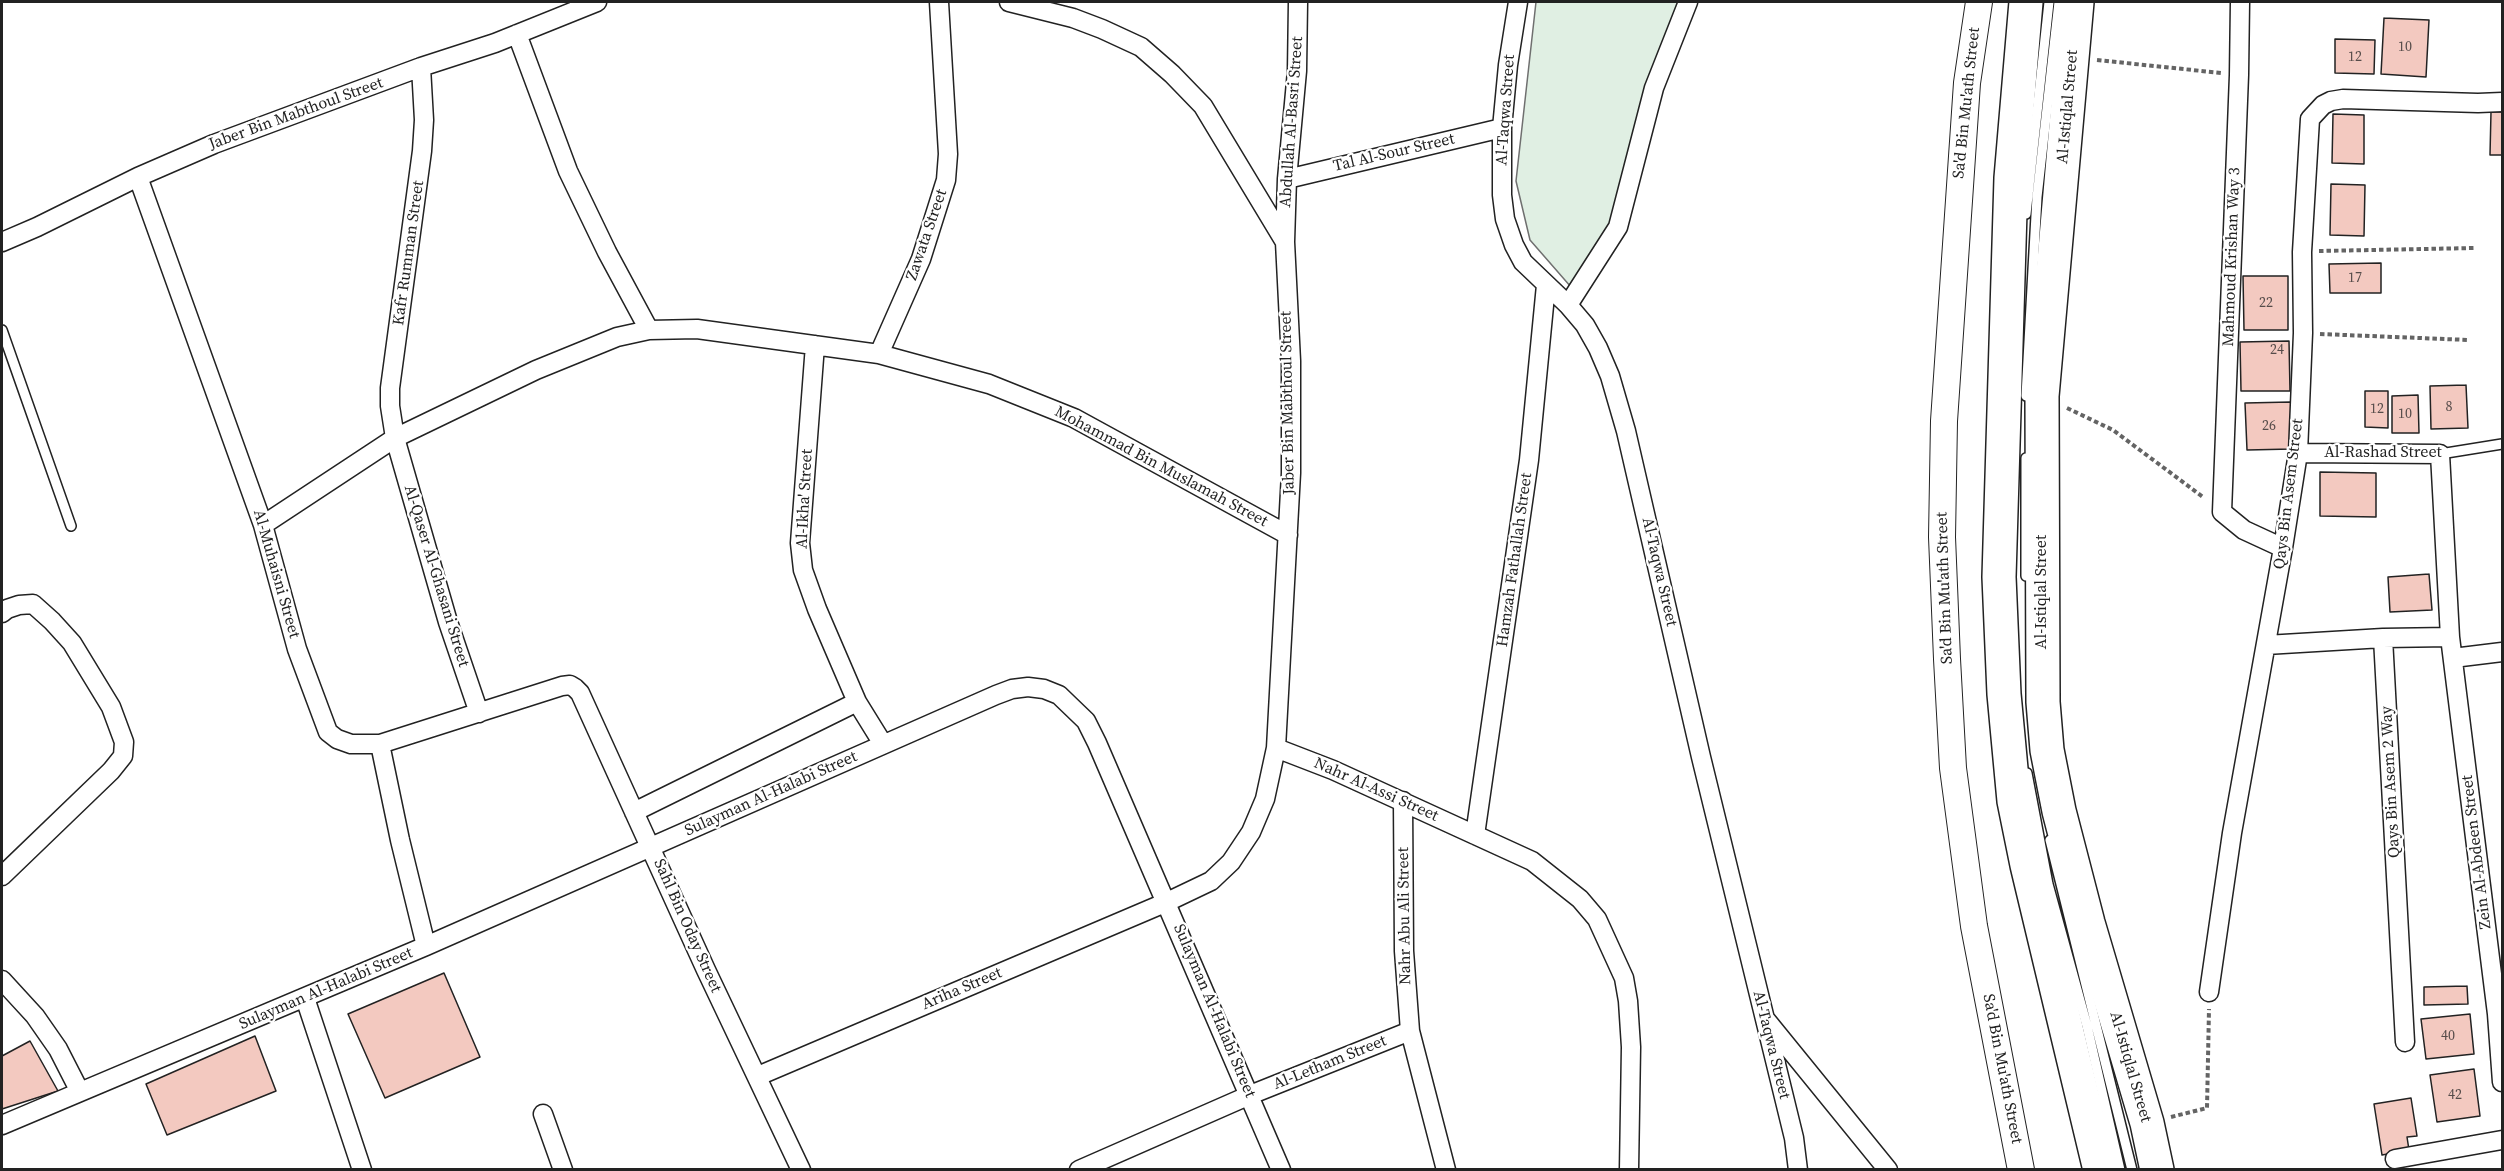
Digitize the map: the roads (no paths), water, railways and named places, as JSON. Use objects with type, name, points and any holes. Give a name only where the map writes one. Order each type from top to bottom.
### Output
[{"type":"highway","points":[[2026,2],[2010,202],[2000,577],[2004,694],[2014,801],[2027,866],[2100,1170]]},
{"type":"highway","name":"Al-Istiqlal Street","points":[[2077,2],[2028,400],[2047,750],[2059,811],[2088,923],[2146,1123],[2157,1170]]},
{"type":"street","name":"Jaber Bin Mabthoul Street","points":[[2,242],[138,177],[214,144],[517,34],[594,2]]},
{"type":"street","name":"Zawata Street","points":[[879,354],[921,259],[946,180],[948,154],[939,2]]},
{"type":"street","name":"Jaber Bin Mabthoul Street","points":[[1009,2],[1073,18],[1141,47],[1172,74],[1203,106],[1285,242],[1291,414],[1288,535],[1276,748],[1265,799],[1251,832],[1231,862],[1211,881],[1167,902]]},
{"type":"street","name":"Abdullah Al-Basri Street","points":[[1285,242],[1287,179],[1297,71],[1298,2]]},
{"type":"street","name":"Al-Taqwa Street","points":[[1518,2],[1508,65],[1502,128],[1502,195],[1505,219],[1523,262],[1568,305],[1585,325],[1598,348],[1626,431],[1763,1016],[1794,1138],[1798,1170]]},
{"type":"street","points":[[1568,305],[1618,227],[1654,88],[1688,2]]},
{"type":"street","name":"Sa'd Bin Mu'ath Street","points":[[1979,2],[1967,83],[1944,421],[1942,537],[1953,768],[1974,926],[2021,1170]]},
{"type":"street","name":"Mahmoud Krishan Way 3","points":[[2240,2],[2222,512],[2244,530],[2283,548]]},
{"type":"street","points":[[517,34],[568,171],[607,252],[649,330]]},
{"type":"street","name":"Kafr Rumman Street","points":[[395,438],[390,388],[421,170],[424,120],[421,67]]},
{"type":"street","name":"Qays Bin Asem Street","points":[[2209,992],[2232,833],[2298,453],[2303,333],[2302,252],[2310,119],[2331,100],[2502,102]]},
{"type":"street","name":"Tal Al-Sour Street","points":[[1287,179],[1502,128]]},
{"type":"street","name":"Al-Muhaisni Street","points":[[138,177],[263,525],[297,649],[328,732],[337,739],[351,744],[380,744],[570,685]]},
{"type":"street","name":"Hamzah Fathallah Street","points":[[1475,835],[1529,460],[1546,285]]},
{"type":"street","name":"Mohammad Bin Muslamah Street","points":[[263,525],[395,438],[536,370],[616,337],[649,330],[697,329],[879,354],[989,384],[1074,418],[1288,535]]},
{"type":"street","name":"Al-Ikha' Street","points":[[815,345],[800,543],[803,570],[817,609],[857,702],[883,744]]},
{"type":"street","name":"Al-Qaser Al-Ghasani Street","points":[[395,438],[448,622],[479,713]]},
{"type":"street","name":"Al-Rashad Street","points":[[2298,453],[2440,454]]},
{"type":"street","name":"Zein Al-Abdeen Street","points":[[2440,454],[2453,658],[2500,1014],[2502,1082]]},
{"type":"street","points":[[2,613],[19,605],[33,604],[52,621],[72,643],[106,698],[124,742],[123,756],[111,771],[2,876]]},
{"type":"street","points":[[2266,645],[2383,638],[2451,637]]},
{"type":"street","name":"Qays Bin Asem 2 Way","points":[[2383,638],[2405,1042]]},
{"type":"street","points":[[2453,658],[2502,652]]},
{"type":"street","name":"Sahl Bin Oday Street","points":[[570,685],[580,693],[706,970],[801,1170]]},
{"type":"street","name":"Sulayman Al-Halabi Street","points":[[2,1125],[426,946],[883,744],[1012,689],[1028,687],[1044,689],[1059,695],[1086,721],[1097,742],[1281,1170]]},
{"type":"street","points":[[634,812],[857,702]]},
{"type":"street","points":[[380,744],[400,840],[426,946]]},
{"type":"street","name":"Nahr Al-Assi Street","points":[[1276,748],[1333,770],[1532,861],[1580,898],[1598,919],[1616,956],[1624,978],[1628,1001],[1631,1047],[1629,1170]]},
{"type":"street","name":"Nahr Abu Ali Street","points":[[1403,801],[1404,951],[1410,1030],[1446,1170]]},
{"type":"street","name":"Ariha Street","points":[[758,1076],[1167,902]]},
{"type":"street","points":[[2,980],[35,1016],[58,1048],[80,1092]]},
{"type":"street","points":[[305,998],[358,1168]]},
{"type":"street","points":[[1763,1016],[1888,1170]]},
{"type":"street","name":"Al-Letham Street","points":[[1079,1170],[1250,1095],[1410,1030]]},
{"type":"street","points":[[543,1114],[564,1170]]},
{"type":"street","points":[[2395,1159],[2502,1140]]},
{"type":"lane","points":[[2025,219],[2049,2]]},
{"type":"lane","points":[[2028,400],[2037,197],[2059,2]]},
{"type":"lane","points":[[2023,254],[2028,400]]},
{"type":"lane","points":[[2,330],[71,526]]},
{"type":"lane","name":"Al-Rashad Street","points":[[2440,454],[2502,444]]},
{"type":"lane","points":[[2026,450],[2026,585]]},
{"type":"lane","points":[[2027,768],[2036,829],[2048,884],[2087,1026],[2120,1170]]},
{"type":"lane","points":[[2040,788],[2059,880],[2132,1170]]}]
